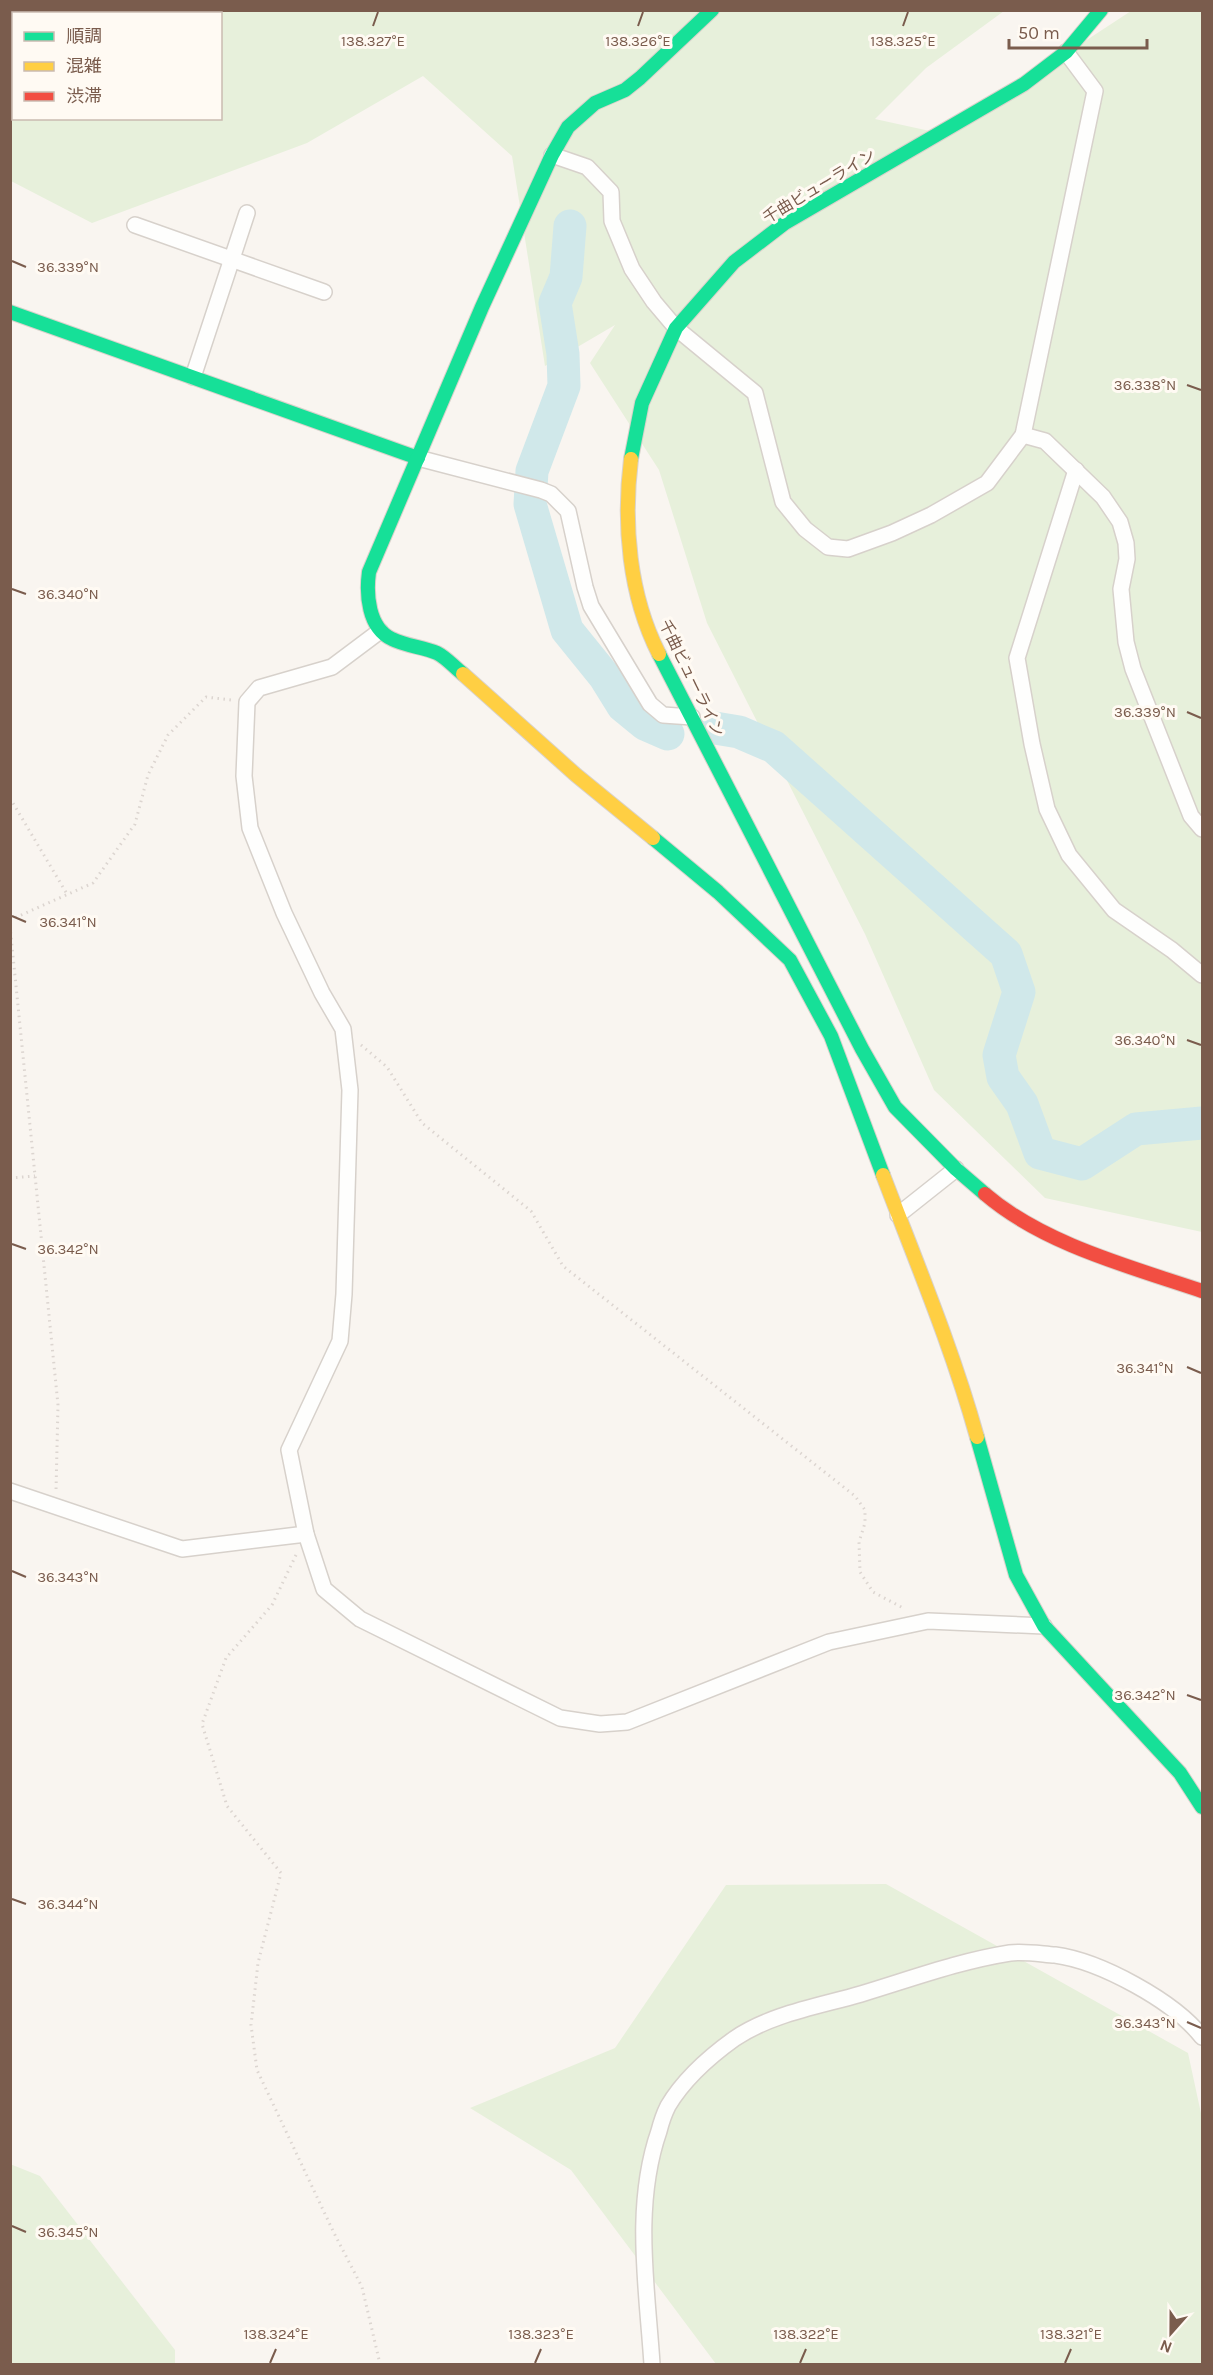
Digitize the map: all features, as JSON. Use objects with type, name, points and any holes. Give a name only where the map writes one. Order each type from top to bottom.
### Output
[{"type":"street","points":[[712,10],[640,78],[625,90],[595,103],[568,127],[552,155],[482,307],[369,572],[367,589],[369,605],[380,631],[391,639],[439,654],[493,699],[576,775],[718,892],[790,960],[831,1036],[941,1323],[961,1379],[1016,1575],[1044,1626],[1180,1773],[1203,1807]]},
{"type":"street","name":"千曲ビューライン","points":[[1101,10],[1066,52],[1024,84],[784,223],[734,262],[676,328],[642,403],[631,460],[626,522],[638,597],[653,642],[862,1049],[895,1107],[956,1169],[999,1206],[1049,1234],[1094,1255],[1203,1291]]},
{"type":"street","points":[[552,155],[587,167],[611,192],[612,221],[632,269],[654,302],[676,328],[755,393],[783,502],[805,529],[828,547],[848,549],[892,533],[931,515],[987,483],[1023,435],[1095,91],[1066,52]]},
{"type":"street","points":[[193,377],[247,213]]},
{"type":"street","points":[[135,225],[324,292]]},
{"type":"street","points":[[10,312],[418,458],[515,482],[551,494],[568,511],[591,606],[650,704],[663,715],[692,717]]},
{"type":"street","points":[[1023,435],[1045,441],[1103,497],[1120,522],[1126,543],[1121,589],[1130,660],[1191,816],[1203,829]]},
{"type":"street","points":[[1076,470],[1017,658],[1032,744],[1047,809],[1069,855],[1114,910],[1172,950],[1203,975]]},
{"type":"street","points":[[380,631],[332,667],[259,688],[247,702],[244,776],[250,828],[285,913],[322,993],[342,1029],[350,1090],[344,1294],[340,1341],[289,1450],[306,1534],[324,1589],[360,1619],[560,1718],[600,1724],[627,1722],[829,1642],[928,1621],[1044,1626]]},
{"type":"street","points":[[898,1215],[956,1169]]},
{"type":"street","points":[[10,1491],[182,1549],[306,1534]]},
{"type":"street","points":[[652,2364],[643,2236],[645,2188],[651,2154],[667,2108],[686,2080],[735,2038],[766,2022],[967,1961],[1013,1953],[1054,1955],[1080,1960],[1136,1986],[1176,2012],[1194,2026],[1203,2037]]},
{"type":"path","points":[[10,920],[93,883],[135,824],[148,775],[168,735],[206,697],[247,702]]},
{"type":"path","points":[[10,798],[67,894]]},
{"type":"path","points":[[10,926],[58,1405],[56,1508]]},
{"type":"path","points":[[342,1029],[387,1067],[422,1123],[531,1211],[563,1266],[855,1496],[865,1510],[866,1522],[860,1542],[860,1572],[873,1592],[928,1621]]},
{"type":"path","points":[[10,1178],[35,1176]]},
{"type":"path","points":[[306,1534],[272,1605],[226,1658],[202,1724],[227,1806],[281,1873],[258,1963],[251,2025],[257,2070],[362,2287],[380,2364]]},
{"type":"green space","points":[[10,11],[1004,11],[926,68],[875,119],[939,133],[978,111],[1131,11],[1202,11],[1202,1232],[1045,1198],[934,1090],[865,934],[707,623],[659,470],[590,363],[615,325],[545,366],[512,156],[423,76],[307,143],[92,223],[11,181]]},
{"type":"green space","points":[[886,1884],[1188,2053],[1202,2118],[1202,2364],[716,2364],[571,2170],[470,2108],[615,2048],[726,1885]]},
{"type":"green space","points":[[10,2164],[40,2176],[175,2350],[175,2364],[11,2364]]},
{"type":"waterway","points":[[570,226],[566,277],[555,303],[563,354],[564,386],[532,471],[530,504],[567,630],[605,677],[623,706],[645,724],[668,734]]},
{"type":"waterway","points":[[715,728],[739,732],[774,747],[1006,954],[1019,992],[999,1055],[1003,1077],[1022,1104],[1040,1153],[1082,1164],[1136,1129],[1202,1123]]},
{"type":"traffic: fast","points":[[463,674],[437,653],[397,641],[384,634],[373,619],[370,610],[369,572],[482,307],[552,155],[568,127],[595,103],[625,90],[640,78],[712,10]]},
{"type":"traffic: fast","points":[[631,459],[642,403],[676,328],[734,262],[785,223],[1024,84],[1066,52],[1101,10]]},
{"type":"traffic: fast","points":[[10,312],[418,458]]},
{"type":"traffic: fast","points":[[659,654],[862,1049],[895,1107],[956,1169],[985,1194]]},
{"type":"traffic: fast","points":[[653,838],[718,892],[790,960],[831,1036],[883,1175]]},
{"type":"traffic: fast","points":[[977,1437],[1016,1575],[1044,1626],[1180,1773],[1202,1807]]},
{"type":"traffic: slow","points":[[631,459],[628,509],[631,559],[641,608],[659,654]]},
{"type":"traffic: slow","points":[[463,674],[576,775],[653,838]]},
{"type":"traffic: slow","points":[[883,1175],[945,1337],[977,1437]]},
{"type":"traffic: jam","points":[[985,1194],[1008,1212],[1060,1240],[1117,1263],[1202,1291]]}]
